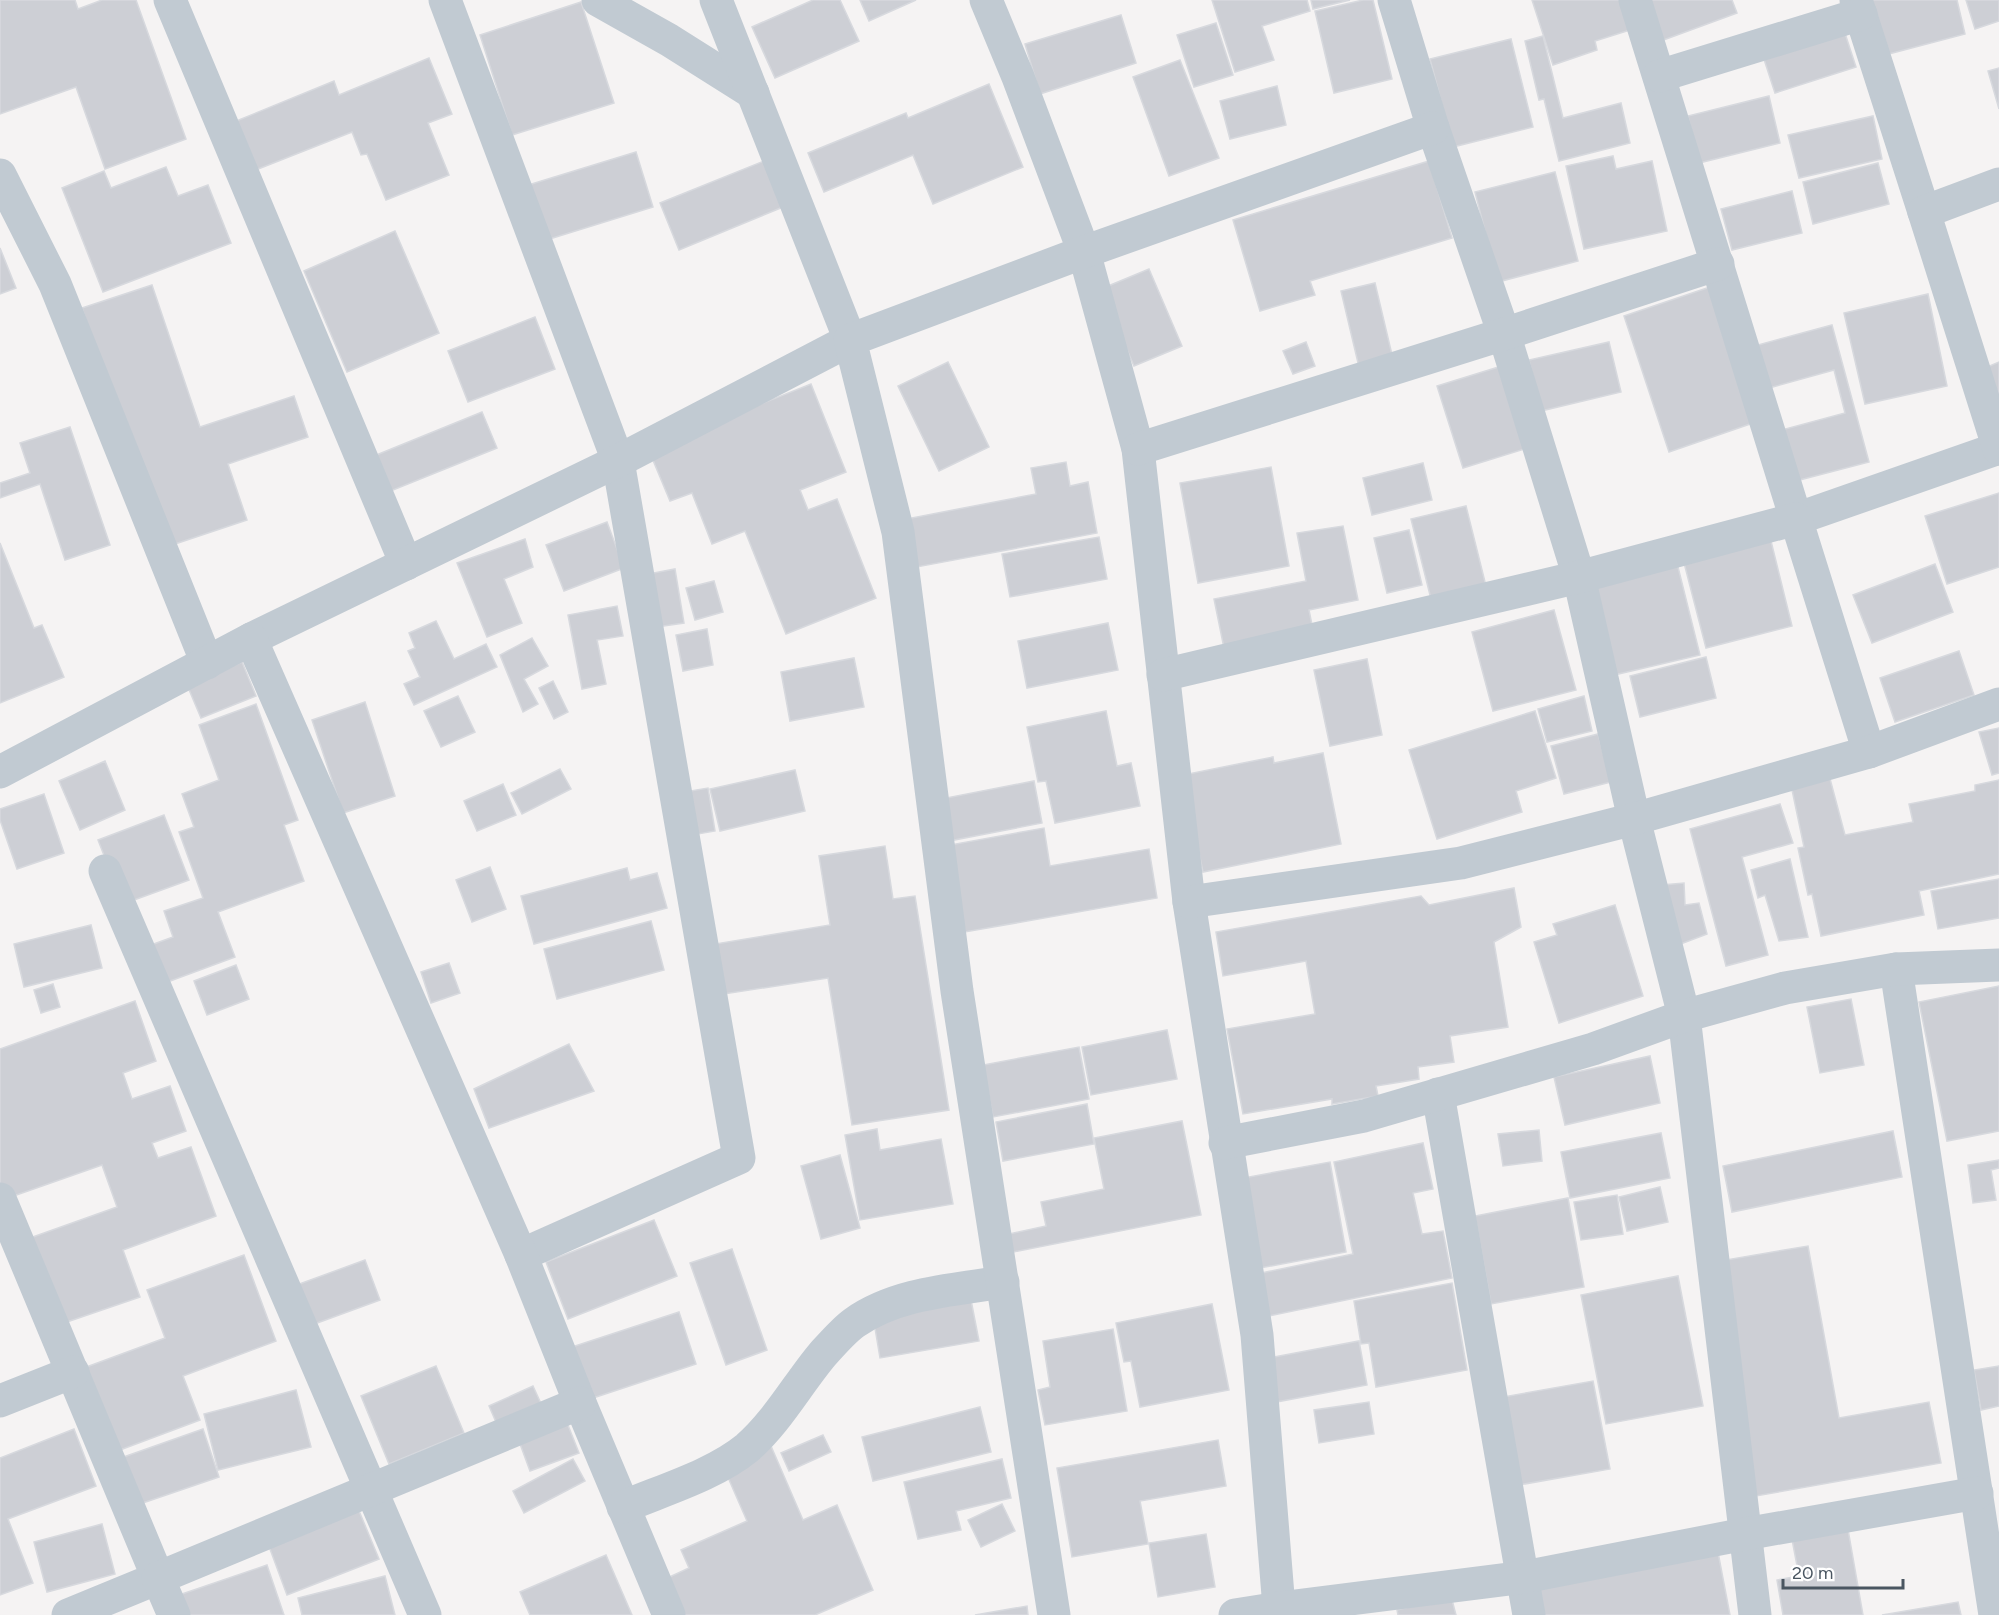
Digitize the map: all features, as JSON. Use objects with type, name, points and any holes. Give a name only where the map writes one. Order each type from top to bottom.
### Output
[{"type":"street","points":[[170,0],[406,564]]},
{"type":"street","points":[[445,0],[618,461],[739,1158],[521,1255]]},
{"type":"street","points":[[598,0],[753,93]]},
{"type":"street","points":[[716,0],[850,340],[898,531],[957,991],[1054,1615]]},
{"type":"street","points":[[986,0],[1018,77],[1084,252],[1138,449],[1189,902],[1225,1143],[1257,1335],[1278,1611]]},
{"type":"street","points":[[1394,0],[1433,128],[1504,334],[1579,577],[1634,819],[1684,1016],[1755,1615]]},
{"type":"street","points":[[1635,0],[1869,752]]},
{"type":"street","points":[[1163,675],[1579,577],[1796,519],[1999,448],[1859,7],[1659,76]]},
{"type":"street","points":[[0,772],[251,639],[618,461],[850,340],[1084,252],[1433,128]]},
{"type":"street","points":[[0,175],[55,284],[207,663]]},
{"type":"street","points":[[1924,212],[1999,184]]},
{"type":"street","points":[[1138,449],[1718,264]]},
{"type":"street","points":[[251,639],[521,1255],[669,1615]]},
{"type":"street","points":[[1189,902],[1461,863],[1634,819],[1869,752],[1999,705]]},
{"type":"street","points":[[105,871],[426,1615]]},
{"type":"street","points":[[1225,1143],[1364,1116],[1593,1048],[1684,1016],[1785,988],[1896,969],[1999,966]]},
{"type":"street","points":[[1896,969],[1995,1615]]},
{"type":"street","points":[[1438,1094],[1529,1615]]},
{"type":"street","points":[[0,1199],[174,1615]]},
{"type":"street","points":[[623,1507],[723,1464],[747,1448],[769,1425],[822,1354],[853,1323],[888,1305],[908,1299],[1003,1282]]},
{"type":"street","points":[[0,1401],[73,1372]]},
{"type":"street","points":[[68,1615],[580,1402]]},
{"type":"street","points":[[1235,1615],[1524,1577],[1745,1534],[1977,1493]]},
{"type":"building","points":[[0,0],[75,0],[78,9],[102,0],[136,0],[186,139],[105,169],[76,87],[0,114]]},
{"type":"building","points":[[813,0],[840,0],[859,41],[775,78],[752,27]]},
{"type":"building","points":[[860,0],[916,0],[869,21]]},
{"type":"building","points":[[1212,0],[1307,0],[1310,11],[1262,26],[1274,60],[1235,72]]},
{"type":"building","points":[[1311,0],[1350,0],[1313,9]]},
{"type":"building","points":[[1363,0],[1373,0],[1392,79],[1334,93],[1315,11]]},
{"type":"building","points":[[1532,0],[1620,0],[1630,30],[1595,41],[1597,50],[1553,65]]},
{"type":"building","points":[[1642,0],[1732,0],[1737,13],[1658,42]]},
{"type":"building","points":[[1866,0],[1957,0],[1965,34],[1881,56]]},
{"type":"building","points":[[1966,0],[1999,0],[1999,21],[1975,29]]},
{"type":"building","points":[[581,2],[614,103],[512,135],[480,35]]},
{"type":"building","points":[[1121,15],[1136,63],[1040,94],[1025,44]]},
{"type":"building","points":[[1841,21],[1856,67],[1775,93],[1760,47]]},
{"type":"building","points":[[1216,23],[1233,75],[1194,87],[1177,35]]},
{"type":"building","points":[[1543,36],[1563,118],[1621,103],[1630,143],[1559,161],[1544,99],[1539,100],[1525,41]]},
{"type":"building","points":[[1511,39],[1533,127],[1453,147],[1430,59]]},
{"type":"building","points":[[429,58],[452,114],[428,123],[449,175],[386,200],[367,154],[361,155],[352,132],[248,173],[229,124],[334,81],[339,95]]},
{"type":"building","points":[[1180,60],[1219,158],[1169,176],[1133,77]]},
{"type":"building","points":[[1999,68],[1999,109],[1988,71]]},
{"type":"building","points":[[989,84],[1023,167],[933,204],[913,155],[824,192],[808,153],[906,113],[908,118]]},
{"type":"building","points":[[1277,86],[1286,125],[1230,139],[1220,101]]},
{"type":"building","points":[[1769,96],[1780,143],[1699,163],[1688,116]]},
{"type":"building","points":[[1873,116],[1882,159],[1799,178],[1788,135]]},
{"type":"building","points":[[636,152],[653,207],[543,241],[525,186]]},
{"type":"building","points":[[1613,156],[1616,169],[1652,161],[1667,231],[1584,249],[1566,166]]},
{"type":"building","points":[[764,161],[783,207],[679,250],[660,203]]},
{"type":"building","points":[[1429,161],[1452,238],[1310,281],[1315,295],[1260,311],[1233,220]]},
{"type":"building","points":[[1878,163],[1889,204],[1813,224],[1803,182]]},
{"type":"building","points":[[166,167],[178,196],[208,185],[231,243],[103,292],[62,188],[104,171],[111,188]]},
{"type":"building","points":[[1555,172],[1578,261],[1498,282],[1475,192]]},
{"type":"building","points":[[1792,191],[1802,233],[1732,250],[1721,209]]},
{"type":"building","points":[[395,231],[439,333],[347,372],[304,271]]},
{"type":"building","points":[[0,248],[16,288],[0,294]]},
{"type":"building","points":[[1149,269],[1182,346],[1134,366],[1101,289]]},
{"type":"building","points":[[1375,283],[1393,359],[1359,367],[1341,291]]},
{"type":"building","points":[[152,285],[200,427],[294,396],[308,437],[228,464],[247,520],[163,548],[82,308]]},
{"type":"building","points":[[1710,287],[1756,422],[1669,452],[1624,316]]},
{"type":"building","points":[[1928,294],[1947,386],[1865,404],[1844,313]]},
{"type":"building","points":[[535,317],[555,369],[468,402],[448,351]]},
{"type":"building","points":[[1832,325],[1869,462],[1788,483],[1774,432],[1845,413],[1834,370],[1769,388],[1758,345]]},
{"type":"building","points":[[1306,342],[1315,366],[1293,374],[1283,351]]},
{"type":"building","points":[[1609,342],[1621,392],[1541,411],[1529,360]]},
{"type":"building","points":[[948,362],[989,447],[939,471],[898,386]]},
{"type":"building","points":[[1999,362],[1999,403],[1985,368]]},
{"type":"building","points":[[1505,365],[1531,447],[1463,468],[1437,386]]},
{"type":"building","points":[[811,384],[846,472],[800,490],[808,510],[837,499],[876,598],[786,634],[745,531],[712,544],[692,493],[670,501],[650,453],[708,425]]},
{"type":"building","points":[[482,412],[497,448],[388,492],[374,456]]},
{"type":"building","points":[[70,427],[110,545],[65,560],[40,484],[0,498],[0,483],[30,473],[20,443]]},
{"type":"building","points":[[1066,462],[1070,486],[1088,482],[1097,533],[906,569],[896,521],[1036,494],[1031,468]]},
{"type":"building","points":[[1423,463],[1432,500],[1372,515],[1363,478]]},
{"type":"building","points":[[1271,467],[1289,566],[1198,583],[1180,483]]},
{"type":"building","points":[[1999,493],[1999,567],[1947,584],[1925,516]]},
{"type":"building","points":[[1466,506],[1486,586],[1431,599],[1411,519]]},
{"type":"building","points":[[607,522],[624,568],[564,591],[546,545]]},
{"type":"building","points":[[1343,526],[1358,600],[1309,610],[1313,630],[1224,648],[1214,599],[1306,581],[1297,533]]},
{"type":"building","points":[[1409,530],[1422,585],[1387,593],[1374,538]]},
{"type":"building","points":[[1769,533],[1792,626],[1706,648],[1682,555]]},
{"type":"building","points":[[1099,537],[1107,579],[1010,597],[1002,554]]},
{"type":"building","points":[[525,539],[533,567],[504,579],[522,623],[487,637],[457,563]]},
{"type":"building","points":[[0,543],[34,628],[42,625],[64,677],[0,703]]},
{"type":"building","points":[[1676,559],[1700,655],[1614,675],[1591,581]]},
{"type":"building","points":[[1935,564],[1953,612],[1872,643],[1853,595]]},
{"type":"building","points":[[675,569],[684,623],[657,627],[648,574]]},
{"type":"building","points":[[714,581],[723,612],[695,620],[686,588]]},
{"type":"building","points":[[617,606],[623,636],[597,640],[606,684],[582,689],[568,615]]},
{"type":"building","points":[[1554,610],[1576,690],[1493,711],[1472,632]]},
{"type":"building","points":[[436,621],[454,659],[486,644],[497,667],[414,705],[404,684],[420,677],[408,651],[415,648],[409,633]]},
{"type":"building","points":[[1108,623],[1118,670],[1027,688],[1018,641]]},
{"type":"building","points":[[707,629],[713,665],[683,671],[676,635]]},
{"type":"building","points":[[532,638],[548,666],[524,679],[538,704],[523,712],[500,655]]},
{"type":"building","points":[[1959,651],[1974,695],[1895,722],[1880,678]]},
{"type":"building","points":[[1706,657],[1716,698],[1640,717],[1630,676]]},
{"type":"building","points":[[854,658],[864,707],[790,721],[781,672]]},
{"type":"building","points":[[1367,659],[1382,735],[1330,746],[1314,670]]},
{"type":"building","points":[[242,662],[256,696],[201,718],[187,685]]},
{"type":"building","points":[[553,681],[568,712],[554,719],[539,688]]},
{"type":"building","points":[[458,696],[475,732],[441,747],[424,711]]},
{"type":"building","points":[[1584,696],[1592,731],[1547,742],[1538,709]]},
{"type":"building","points":[[365,702],[395,796],[343,813],[312,720]]},
{"type":"building","points":[[256,704],[298,820],[284,825],[304,881],[218,912],[235,957],[154,987],[140,949],[173,937],[164,911],[203,898],[179,832],[194,827],[182,794],[219,780],[199,725]]},
{"type":"building","points":[[1106,711],[1117,766],[1131,763],[1140,806],[1055,823],[1046,781],[1038,782],[1027,727]]},
{"type":"building","points":[[1535,711],[1556,778],[1516,791],[1522,812],[1437,839],[1409,750]]},
{"type":"building","points":[[1999,728],[1999,773],[1992,775],[1979,732]]},
{"type":"building","points":[[1598,734],[1611,782],[1564,794],[1551,746]]},
{"type":"building","points":[[1323,753],[1341,844],[1203,872],[1183,775],[1273,757],[1274,763]]},
{"type":"building","points":[[105,761],[125,810],[80,830],[59,781]]},
{"type":"building","points":[[560,769],[571,789],[522,814],[511,793]]},
{"type":"building","points":[[795,770],[805,811],[720,831],[710,789]]},
{"type":"building","points":[[1829,775],[1845,835],[1913,822],[1909,804],[1975,791],[1975,785],[1999,780],[1999,874],[1919,891],[1924,915],[1821,936],[1812,894],[1808,895],[1798,848],[1804,847],[1791,785]]},
{"type":"building","points":[[1034,781],[1042,823],[949,841],[941,799]]},
{"type":"building","points":[[503,784],[516,815],[477,831],[464,801]]},
{"type":"building","points":[[708,788],[715,831],[698,834],[690,791]]},
{"type":"building","points":[[44,794],[64,853],[17,869],[0,820],[0,809]]},
{"type":"building","points":[[1780,804],[1793,843],[1742,857],[1768,955],[1726,966],[1690,829]]},
{"type":"building","points":[[164,815],[189,880],[123,904],[98,840]]},
{"type":"building","points":[[1044,828],[1050,866],[1149,849],[1157,898],[965,932],[950,845]]},
{"type":"building","points":[[885,846],[893,899],[915,896],[949,1110],[852,1125],[828,978],[724,994],[715,944],[830,925],[819,856]]},
{"type":"building","points":[[1790,859],[1808,937],[1779,941],[1765,895],[1758,898],[1751,870]]},
{"type":"building","points":[[490,867],[506,909],[472,922],[456,880]]},
{"type":"building","points":[[627,868],[630,880],[657,873],[667,908],[534,944],[521,896]]},
{"type":"building","points":[[1999,879],[1999,918],[1938,929],[1931,891]]},
{"type":"building","points":[[1684,883],[1685,905],[1699,903],[1707,934],[1678,945],[1662,885]]},
{"type":"building","points":[[1514,888],[1521,927],[1494,942],[1508,1027],[1450,1036],[1454,1062],[1418,1067],[1419,1079],[1376,1086],[1378,1096],[1332,1104],[1332,1099],[1243,1114],[1227,1029],[1315,1014],[1306,961],[1223,976],[1216,932],[1421,896],[1429,905]]},
{"type":"building","points":[[1615,905],[1643,996],[1559,1023],[1534,942],[1557,935],[1553,924]]},
{"type":"building","points":[[651,921],[664,970],[557,999],[544,949]]},
{"type":"building","points":[[91,925],[102,968],[24,987],[14,944]]},
{"type":"building","points":[[449,963],[460,993],[431,1003],[421,972]]},
{"type":"building","points":[[236,965],[249,999],[207,1015],[194,981]]},
{"type":"building","points":[[53,984],[60,1007],[41,1013],[34,990]]},
{"type":"building","points":[[1999,986],[1999,1131],[1947,1141],[1919,1002]]},
{"type":"building","points":[[1851,999],[1864,1065],[1820,1073],[1807,1007]]},
{"type":"building","points":[[135,1001],[156,1061],[123,1073],[132,1099],[170,1086],[186,1131],[152,1143],[158,1158],[191,1147],[216,1216],[123,1250],[140,1297],[61,1324],[30,1238],[117,1207],[102,1165],[5,1199],[0,1185],[0,1049]]},
{"type":"building","points":[[1167,1030],[1177,1079],[1091,1095],[1082,1047]]},
{"type":"building","points":[[569,1044],[594,1091],[489,1128],[474,1089]]},
{"type":"building","points":[[1079,1047],[1089,1099],[993,1117],[983,1065]]},
{"type":"building","points":[[1650,1056],[1660,1103],[1565,1125],[1554,1077]]},
{"type":"building","points":[[1087,1104],[1094,1144],[1003,1161],[996,1122]]},
{"type":"building","points":[[1182,1121],[1201,1215],[1013,1252],[1009,1234],[1046,1226],[1041,1202],[1104,1189],[1094,1138]]},
{"type":"building","points":[[877,1129],[880,1150],[941,1139],[953,1204],[860,1220],[845,1135]]},
{"type":"building","points":[[1539,1130],[1542,1161],[1503,1166],[1498,1134]]},
{"type":"building","points":[[1893,1131],[1902,1177],[1732,1212],[1723,1166]]},
{"type":"building","points":[[1661,1133],[1670,1178],[1570,1198],[1561,1152]]},
{"type":"building","points":[[1423,1143],[1433,1189],[1413,1193],[1422,1234],[1443,1231],[1452,1278],[1269,1316],[1261,1273],[1353,1254],[1334,1162]]},
{"type":"building","points":[[840,1155],[860,1228],[821,1239],[801,1166]]},
{"type":"building","points":[[1999,1160],[1999,1168],[1991,1170],[1996,1200],[1973,1203],[1968,1165]]},
{"type":"building","points":[[1330,1162],[1346,1252],[1255,1269],[1238,1179]]},
{"type":"building","points":[[1660,1187],[1668,1222],[1627,1231],[1619,1197]]},
{"type":"building","points":[[1617,1195],[1623,1234],[1581,1240],[1574,1202]]},
{"type":"building","points":[[1568,1198],[1584,1287],[1491,1304],[1475,1216]]},
{"type":"building","points":[[654,1220],[677,1276],[568,1319],[546,1262]]},
{"type":"building","points":[[1808,1246],[1839,1418],[1929,1402],[1941,1463],[1756,1496],[1714,1262]]},
{"type":"building","points":[[732,1249],[767,1350],[726,1365],[690,1263]]},
{"type":"building","points":[[244,1255],[276,1341],[183,1376],[200,1420],[112,1453],[81,1369],[165,1338],[147,1290]]},
{"type":"building","points":[[365,1260],[380,1300],[309,1326],[294,1286]]},
{"type":"building","points":[[1678,1276],[1703,1406],[1606,1424],[1581,1295]]},
{"type":"building","points":[[1452,1283],[1467,1370],[1376,1387],[1369,1343],[1361,1344],[1354,1301]]},
{"type":"building","points":[[971,1300],[979,1341],[880,1358],[873,1316]]},
{"type":"building","points":[[1212,1304],[1229,1390],[1140,1407],[1131,1361],[1124,1362],[1116,1323]]},
{"type":"building","points":[[679,1312],[696,1364],[587,1400],[569,1348]]},
{"type":"building","points":[[1113,1329],[1127,1411],[1045,1425],[1038,1390],[1050,1387],[1043,1341]]},
{"type":"building","points":[[1359,1341],[1367,1385],[1271,1403],[1263,1359]]},
{"type":"building","points":[[436,1366],[464,1433],[389,1464],[361,1396]]},
{"type":"building","points":[[1999,1366],[1999,1406],[1981,1410],[1974,1370]]},
{"type":"building","points":[[1593,1381],[1610,1469],[1519,1485],[1503,1397]]},
{"type":"building","points":[[533,1386],[544,1410],[499,1429],[489,1406]]},
{"type":"building","points":[[296,1390],[311,1447],[218,1470],[204,1414]]},
{"type":"building","points":[[1369,1402],[1374,1434],[1319,1443],[1314,1410]]},
{"type":"building","points":[[980,1407],[991,1452],[873,1481],[862,1437]]},
{"type":"building","points":[[564,1415],[579,1453],[530,1471],[516,1433]]},
{"type":"building","points":[[74,1429],[96,1486],[8,1519],[33,1583],[0,1595],[0,1458]]},
{"type":"building","points":[[203,1429],[219,1477],[131,1507],[115,1460]]},
{"type":"building","points":[[823,1435],[831,1452],[789,1471],[781,1453]]},
{"type":"building","points":[[1218,1440],[1226,1486],[1140,1501],[1148,1544],[1072,1557],[1057,1468]]},
{"type":"building","points":[[771,1446],[803,1520],[837,1505],[873,1590],[815,1615],[675,1615],[661,1581],[689,1568],[681,1550],[747,1521],[723,1466]]},
{"type":"building","points":[[573,1459],[585,1481],[524,1513],[513,1491]]},
{"type":"building","points":[[1002,1459],[1011,1498],[956,1511],[961,1530],[918,1539],[904,1482]]},
{"type":"building","points":[[1002,1504],[1015,1531],[981,1547],[968,1520]]},
{"type":"building","points":[[357,1506],[379,1559],[287,1595],[267,1541]]},
{"type":"building","points":[[1846,1518],[1863,1615],[1783,1615],[1777,1580],[1799,1576],[1790,1529]]},
{"type":"building","points":[[102,1524],[115,1574],[47,1592],[34,1542]]},
{"type":"building","points":[[1206,1534],[1215,1587],[1158,1597],[1149,1543]]},
{"type":"building","points":[[1717,1547],[1730,1615],[1543,1615],[1536,1581]]},
{"type":"building","points":[[606,1555],[632,1615],[530,1615],[520,1592]]},
{"type":"building","points":[[267,1565],[284,1615],[186,1615],[179,1595]]},
{"type":"building","points":[[385,1576],[395,1615],[302,1615],[298,1598]]},
{"type":"building","points":[[1451,1596],[1456,1615],[1398,1615],[1397,1610]]},
{"type":"building","points":[[1958,1602],[1961,1615],[1882,1615]]},
{"type":"building","points":[[1027,1606],[1028,1615],[975,1615]]}]
